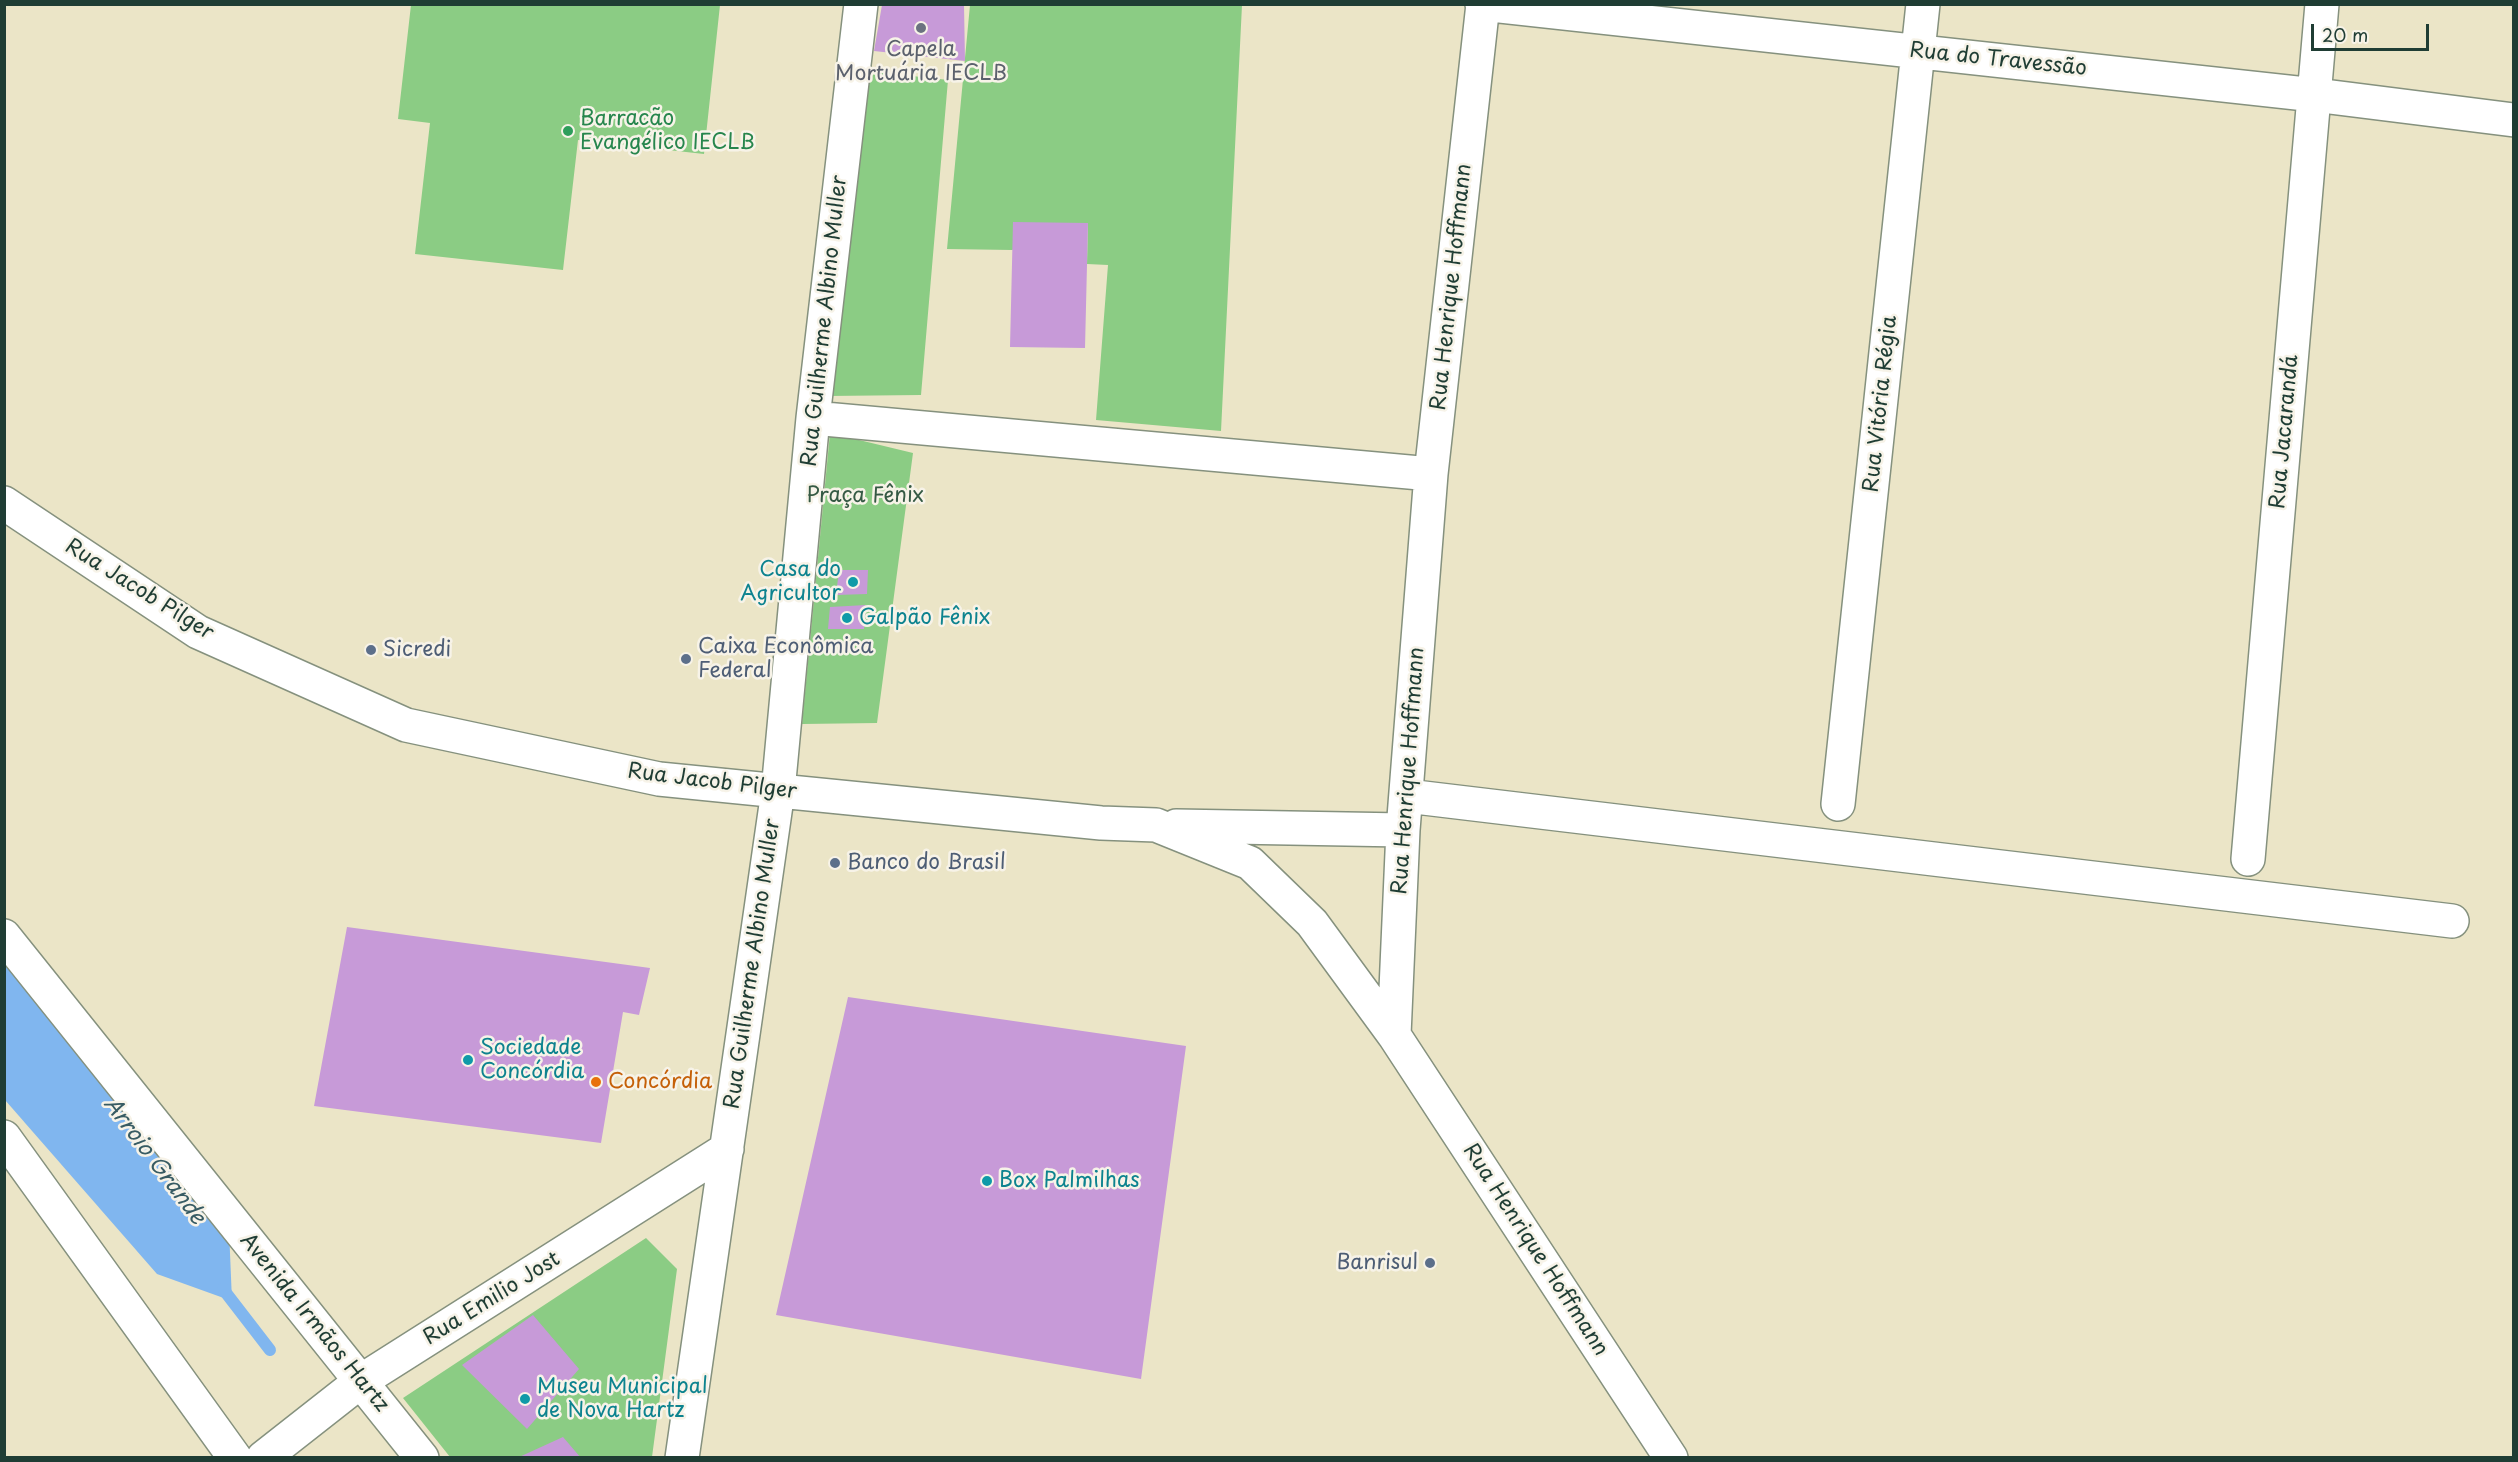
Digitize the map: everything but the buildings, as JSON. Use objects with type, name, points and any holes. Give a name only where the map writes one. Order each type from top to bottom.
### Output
[{"type":"street","name":"Rua Guilherme Albino Muller","points":[[682,1458],[778,791],[813,418],[861,4]]},
{"type":"street","name":"Rua Vitória Régia","points":[[1838,804],[1923,4]]},
{"type":"street","name":"Rua Jacarandá","points":[[2248,859],[2322,4]]},
{"type":"street","name":"Rua do Travessão","points":[[1483,5],[2315,95],[2514,120]]},
{"type":"street","name":"Rua Henrique Hoffmann","points":[[1483,5],[1431,474],[1403,830],[1394,1035],[1671,1458]]},
{"type":"street","points":[[813,418],[1431,474]]},
{"type":"street","name":"Rua Jacob Pilger","points":[[4,503],[198,632],[406,725],[659,779],[1101,823],[1156,825],[1250,863],[1312,923],[1394,1035]]},
{"type":"street","points":[[1407,796],[2452,921]]},
{"type":"street","points":[[1156,825],[1403,830]]},
{"type":"street","name":"Avenida Irmãos Hartz","points":[[4,936],[422,1458]]},
{"type":"street","points":[[4,1137],[235,1458]]},
{"type":"street","name":"Rua Emilio Jost","points":[[263,1458],[361,1381],[727,1149]]},
{"type":"green space","name":"Barracão Evangélico IECLB","points":[[411,5],[720,5],[704,154],[578,140],[563,270],[415,254],[430,123],[398,119]]},
{"type":"green space","points":[[970,5],[1242,5],[1221,431],[1096,420],[1108,265],[1087,264],[1088,223],[1012,250],[947,249]]},
{"type":"green space","points":[[868,71],[948,80],[921,395],[827,396]]},
{"type":"green space","name":"Praça Fênix","points":[[830,433],[913,453],[877,723],[802,724]]},
{"type":"green space","points":[[646,1238],[677,1269],[652,1457],[450,1457],[403,1398]]},
{"type":"water","points":[[4,951],[229,1229],[232,1301],[157,1274],[5,1100]]},
{"type":"waterway","name":"Arroio Grande","points":[[223,1289],[270,1350]]},
{"type":"place","name":"Capela Mortuária IECLB","points":[[921,28]]},
{"type":"place","name":"Barracão Evangélico IECLB","points":[[568,131]]},
{"type":"place","name":"Casa do Agricultor","points":[[853,582]]},
{"type":"place","name":"Galpão Fênix","points":[[847,618]]},
{"type":"place","name":"Sicredi","points":[[371,650]]},
{"type":"place","name":"Caixa Econômica Federal","points":[[686,659]]},
{"type":"place","name":"Banco do Brasil","points":[[835,863]]},
{"type":"place","name":"Sociedade Concórdia","points":[[468,1060]]},
{"type":"place","name":"Concórdia","points":[[596,1082]]},
{"type":"place","name":"Box Palmilhas","points":[[987,1181]]},
{"type":"place","name":"Banrisul","points":[[1430,1263]]},
{"type":"place","name":"Museu Municipal de Nova Hartz","points":[[525,1399]]}]
